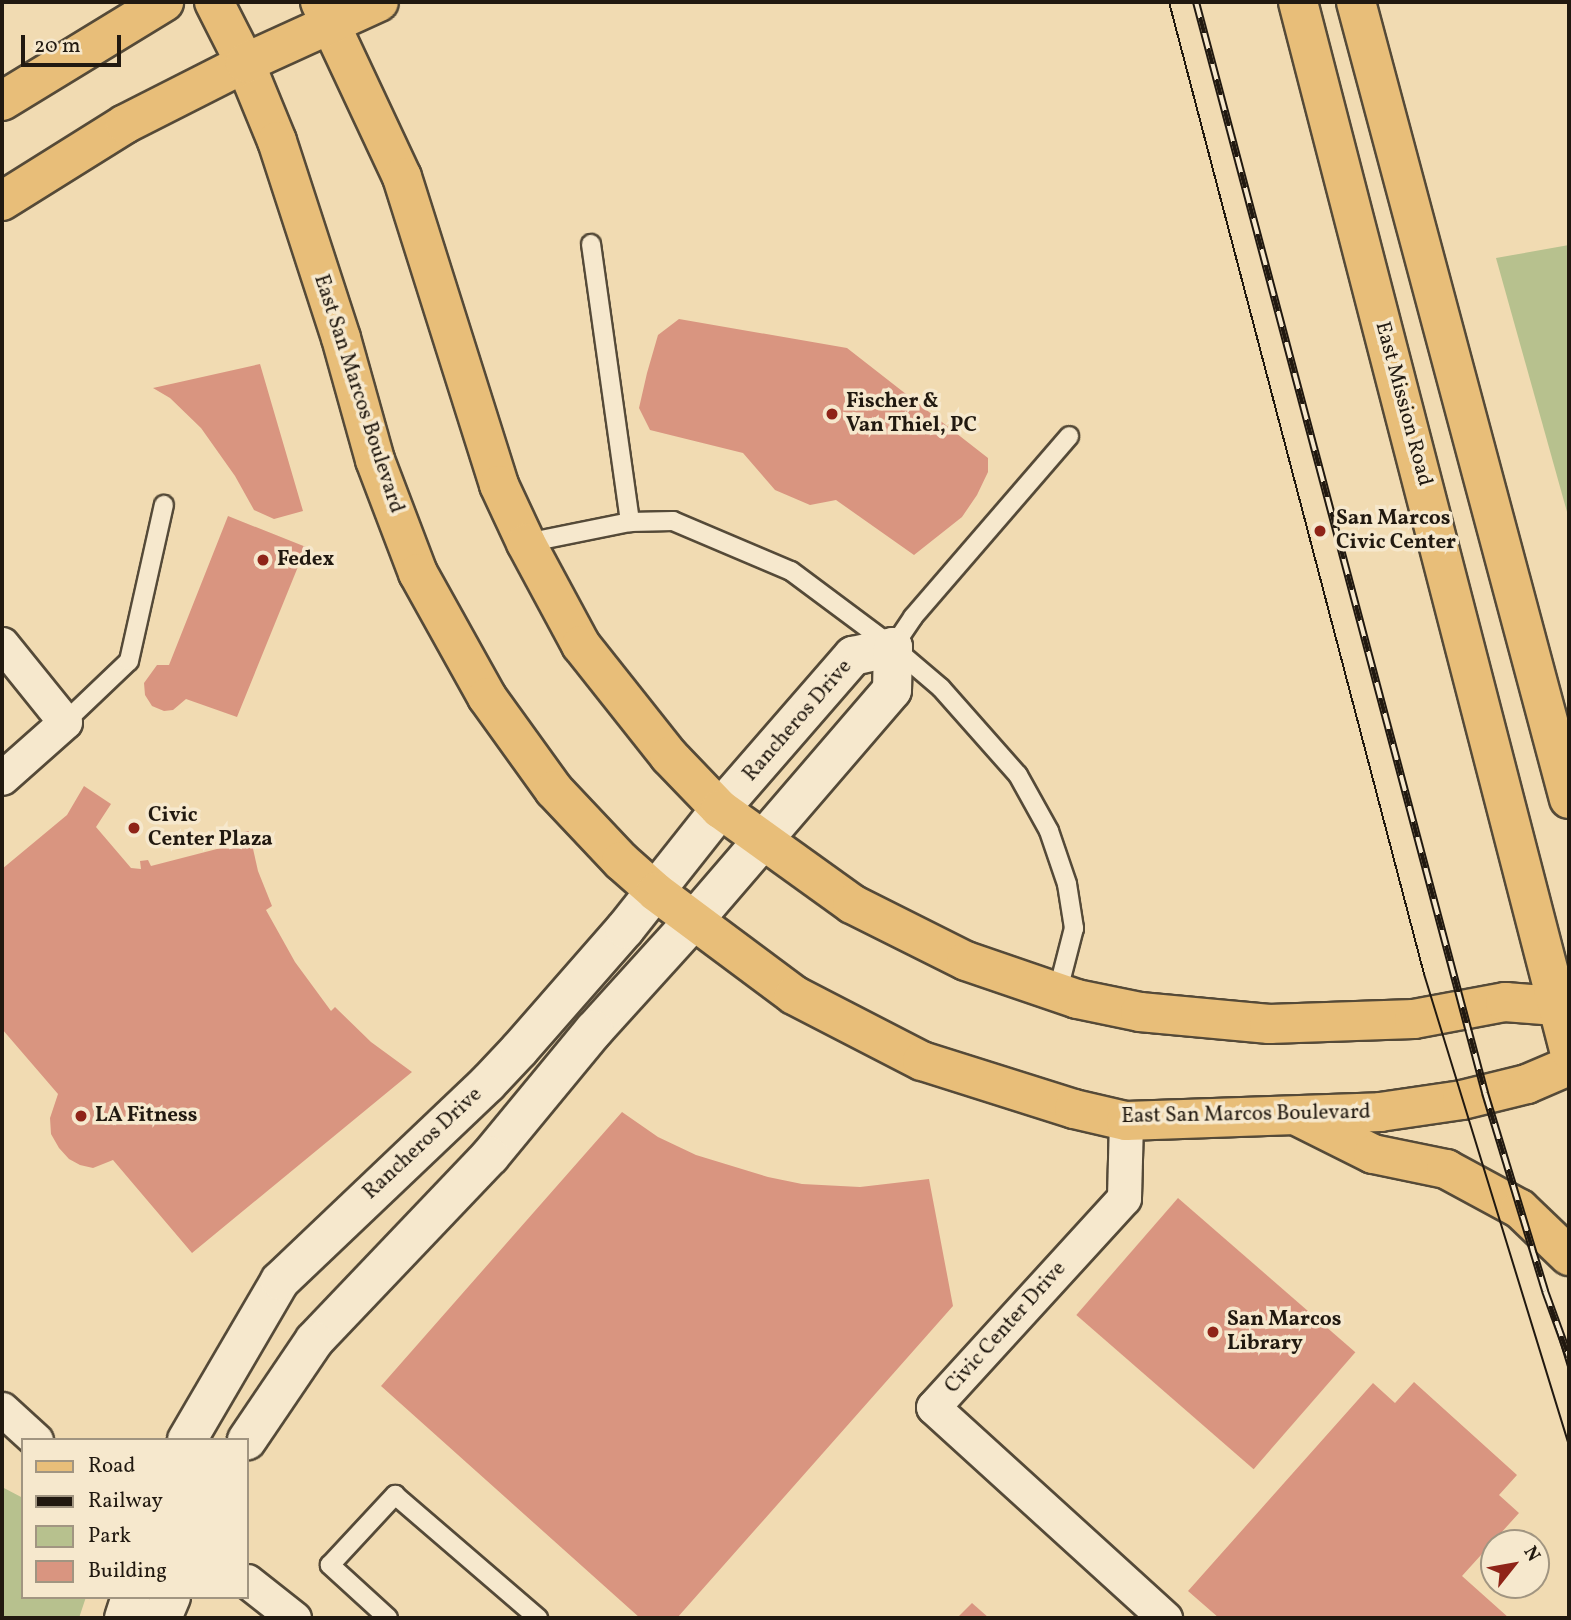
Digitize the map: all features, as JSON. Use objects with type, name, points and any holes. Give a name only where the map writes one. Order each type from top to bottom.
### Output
[{"type":"main road","points":[[2,101],[164,2]]},
{"type":"main road","name":"East San Marcos Boulevard","points":[[214,2],[245,63],[277,141],[341,338],[375,460],[418,573],[487,697],[554,790],[621,862],[656,892],[794,995],[922,1061],[1074,1109],[1126,1121],[1380,1112],[1462,1100],[1527,1084],[1569,1066]]},
{"type":"main road","points":[[2,201],[125,124],[245,63],[326,12],[379,2]]},
{"type":"main road","name":"East Mission Road","points":[[1298,2],[1564,1006],[1569,1050]]},
{"type":"main road","points":[[1356,2],[1569,799]]},
{"type":"main road","points":[[326,12],[402,177],[499,485],[526,543],[581,645],[669,756],[720,809],[852,904],[966,961],[1058,994],[1140,1012],[1269,1024],[1413,1020],[1505,1002],[1564,1006]]},
{"type":"main road","points":[[248,1439],[314,1341],[490,1156],[594,1030],[693,921],[892,690],[893,647]]},
{"type":"main road","name":"Rancheros Drive","points":[[188,1438],[279,1281],[487,1084],[656,892],[720,809],[853,656],[893,647]]},
{"type":"main road","points":[[1295,1115],[1373,1154],[1446,1169],[1520,1209],[1569,1256]]},
{"type":"main road","points":[[124,1618],[130,1599]]},
{"type":"main road","points":[[162,1618],[170,1599]]},
{"type":"street","points":[[2,645],[65,722],[2,778]]},
{"type":"street","name":"Civic Center Drive","points":[[1126,1121],[1124,1198],[933,1407],[1165,1618]]},
{"type":"street","points":[[2,1409],[34,1438]]},
{"type":"street","points":[[248,1582],[294,1618]]},
{"type":"lane","points":[[591,244],[630,522]]},
{"type":"lane","points":[[893,647],[913,617],[1069,436]]},
{"type":"lane","points":[[65,722],[129,661],[164,505]]},
{"type":"lane","points":[[526,543],[630,522],[673,521],[792,571],[893,647],[941,688],[1011,766],[1049,831],[1066,884],[1074,928],[1058,994]]},
{"type":"lane","points":[[388,1618],[330,1565],[395,1495],[538,1618]]},
{"type":"green space","points":[[1569,245],[1569,519],[1496,258]]},
{"type":"green space","points":[[2,1487],[21,1497],[21,1599],[85,1599],[79,1618],[2,1618]]},
{"type":"building","points":[[679,319],[847,348],[988,458],[988,472],[977,495],[962,517],[914,555],[836,500],[810,505],[775,490],[743,453],[650,430],[639,408],[647,373],[658,335]]},
{"type":"building","points":[[260,364],[303,511],[274,519],[254,510],[235,476],[201,428],[170,398],[153,388]]},
{"type":"building","points":[[228,516],[306,547],[237,717],[186,699],[173,710],[164,711],[152,706],[145,695],[144,683],[157,665],[169,665]]},
{"type":"building","points":[[84,786],[111,804],[96,827],[131,868],[141,869],[140,861],[148,860],[151,866],[244,842],[242,832],[249,831],[258,871],[272,906],[266,910],[295,962],[331,1011],[335,1007],[371,1042],[412,1072],[192,1253],[113,1160],[93,1168],[69,1159],[59,1148],[51,1134],[50,1118],[58,1094],[2,1029],[2,869],[67,815]]},
{"type":"building","points":[[622,1112],[658,1137],[696,1155],[768,1177],[802,1184],[860,1187],[929,1179],[953,1306],[677,1618],[640,1618],[381,1386]]},
{"type":"building","name":"San Marcos Library","points":[[1178,1198],[1355,1352],[1254,1469],[1076,1315]]},
{"type":"building","points":[[1414,1382],[1517,1475],[1499,1495],[1519,1513],[1505,1529],[1480,1529],[1480,1556],[1462,1576],[1480,1592],[1480,1599],[1488,1599],[1509,1618],[1219,1618],[1188,1591],[1373,1383],[1395,1403]]},
{"type":"building","points":[[972,1603],[989,1618],[957,1618]]},
{"type":"tram line","points":[[1169,2],[1424,974],[1569,1446]]},
{"type":"tram line","points":[[1545,1291],[1569,1370]]},
{"type":"railway","points":[[1196,2],[1485,1093],[1545,1291],[1569,1357]]},
{"type":"place","name":"Fischer & Van Thiel, PC","points":[[832,414]]},
{"type":"place","name":"San Marcos Civic Center","points":[[1320,531]]},
{"type":"place","name":"Fedex","points":[[263,560]]},
{"type":"place","name":"Civic Center Plaza","points":[[134,828]]},
{"type":"place","name":"LA Fitness","points":[[81,1116]]},
{"type":"place","name":"San Marcos Library","points":[[1213,1332]]}]
